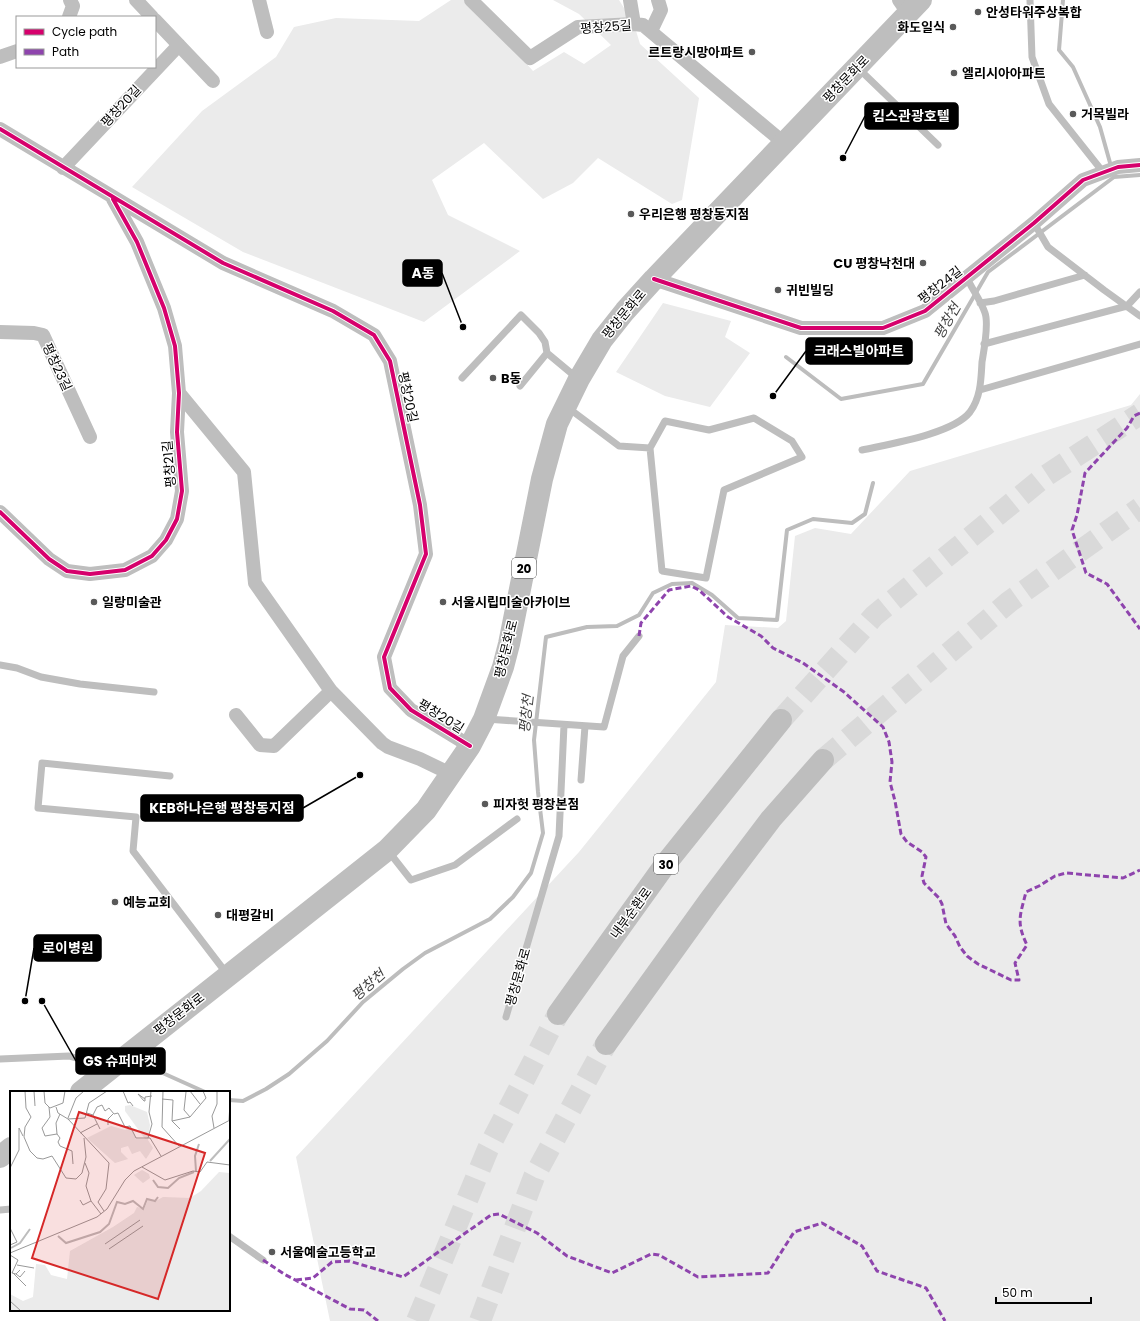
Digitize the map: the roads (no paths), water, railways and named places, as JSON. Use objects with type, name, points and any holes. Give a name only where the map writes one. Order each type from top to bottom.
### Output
[{"type":"main road","name":"평창문화로","points":[[82,1091],[387,850],[426,810],[470,746],[484,719],[507,652],[542,479],[553,435],[565,406],[602,340],[625,311],[654,279],[858,67],[910,4]]},
{"type":"main road","name":"내부순환로","points":[[558,1014],[667,862],[781,720]]},
{"type":"main road","points":[[606,1044],[709,900],[771,818],[823,760]]},
{"type":"main road","points":[[0,1157],[10,1149]]},
{"type":"street","points":[[69,16],[73,6],[70,0]]},
{"type":"street","points":[[136,0],[151,16]]},
{"type":"street","points":[[259,0],[267,32]]},
{"type":"street","name":"평창25길","points":[[471,0],[530,58],[578,27],[634,24],[644,25],[784,143]]},
{"type":"street","points":[[630,0],[634,24]]},
{"type":"street","name":"평창25길","points":[[651,31],[661,10],[658,0]]},
{"type":"street","points":[[156,21],[213,81]]},
{"type":"street","name":"평창20길","points":[[63,168],[179,45]]},
{"type":"street","points":[[0,58],[16,51]]},
{"type":"street","name":"평창20길","points":[[0,130],[223,263],[334,311],[374,336],[390,361],[420,505],[426,554],[384,657],[390,688],[410,710],[470,746]]},
{"type":"street","name":"평창24길","points":[[654,279],[801,328],[884,328],[925,311],[1034,223],[1083,180],[1118,167],[1140,165]]},
{"type":"street","name":"평창21길","points":[[0,512],[49,559],[67,571],[90,574],[125,570],[152,556],[166,540],[177,519],[182,491],[176,432],[179,393],[175,346],[164,308],[137,242],[112,198]]},
{"type":"street","name":"평창23길","points":[[0,332],[34,333],[43,335],[90,437]]},
{"type":"street","points":[[179,393],[244,472],[255,583],[331,691],[382,743],[451,774]]},
{"type":"street","points":[[236,715],[260,745],[274,746],[331,691]]},
{"type":"lane","points":[[1030,0],[1032,57],[1049,104],[1103,172]]},
{"type":"lane","points":[[858,67],[938,145]]},
{"type":"lane","points":[[1034,223],[1048,246],[1140,316]]},
{"type":"lane","points":[[980,303],[994,301],[1085,275]]},
{"type":"lane","points":[[862,450],[919,438],[949,427],[963,419],[971,411],[980,390],[985,314],[966,278]]},
{"type":"lane","points":[[984,344],[1126,306],[1140,292]]},
{"type":"lane","points":[[462,378],[521,315],[539,333],[545,342],[547,352],[579,379]]},
{"type":"lane","points":[[980,390],[1140,344]]},
{"type":"lane","points":[[520,386],[547,352]]},
{"type":"lane","points":[[565,406],[619,446],[650,448]]},
{"type":"lane","points":[[754,418],[792,441],[802,457],[724,490],[706,578],[662,571],[650,448],[665,422],[708,430],[754,418]]},
{"type":"lane","points":[[484,719],[604,727],[623,656],[639,636]]},
{"type":"lane","points":[[0,665],[17,668],[40,677],[72,683],[154,692]]},
{"type":"lane","name":"평창문화로","points":[[506,1017],[559,836],[564,725]]},
{"type":"lane","points":[[581,780],[585,726]]},
{"type":"lane","points":[[170,776],[42,763],[38,808],[136,817],[133,851],[229,976]]},
{"type":"lane","points":[[387,850],[412,880],[455,865],[517,818]]},
{"type":"lane","points":[[0,1058],[69,1056],[112,1068]]},
{"type":"lane","points":[[0,1210],[10,1209]]},
{"type":"lane","points":[[230,1237],[263,1260]]},
{"type":"waterway","name":"평창천","points":[[786,357],[841,399],[923,384],[988,272],[1114,177],[1100,127],[1073,67],[1059,50],[1063,0]]},
{"type":"waterway","points":[[1114,177],[1140,175]]},
{"type":"waterway","name":"평창천","points":[[230,1100],[243,1101],[266,1089],[289,1074],[327,1041],[363,1002],[403,969],[425,953],[490,919],[513,897],[531,873],[543,833],[534,740],[546,637],[587,627],[617,626],[639,615],[653,593],[672,584],[692,583],[712,595],[738,618],[777,620],[787,530],[813,519],[852,523],[865,514],[873,483]]},
{"type":"waterway","name":"평창천","points":[[156,1070],[203,1091]]},
{"type":"tunnel","points":[[781,720],[874,616],[1044,477],[1140,414]]},
{"type":"tunnel","points":[[823,760],[1009,602],[1140,508]]},
{"type":"tunnel","points":[[417,1321],[488,1149],[558,1014]]},
{"type":"tunnel","points":[[480,1321],[534,1177],[606,1044]]},
{"type":"place","name":"안성타워주상복합","points":[[978,12]]},
{"type":"place","name":"화도일식","points":[[953,27]]},
{"type":"place","name":"르트랑시망아파트","points":[[752,52]]},
{"type":"place","name":"엘리시아아파트","points":[[954,73]]},
{"type":"place","name":"거목빌라","points":[[1073,114]]},
{"type":"place","name":"킴스관광호텔","points":[[843,158]]},
{"type":"place","name":"우리은행 평창동지점","points":[[631,214]]},
{"type":"place","name":"CU 평창낙천대","points":[[923,263]]},
{"type":"place","name":"귀빈빌딩","points":[[778,290]]},
{"type":"place","name":"A동","points":[[463,327]]},
{"type":"place","name":"B동","points":[[493,378]]},
{"type":"place","name":"크래스빌아파트","points":[[773,396]]},
{"type":"place","name":"일랑미술관","points":[[94,602]]},
{"type":"place","name":"서울시립미술아카이브","points":[[443,602]]},
{"type":"place","name":"KEB하나은행 평창동지점","points":[[360,775]]},
{"type":"place","name":"피자헛 평창본점","points":[[485,804]]},
{"type":"place","name":"예능교회","points":[[115,902]]},
{"type":"place","name":"대평갈비","points":[[218,915]]},
{"type":"place","name":"로이병원","points":[[25,1001]]},
{"type":"place","name":"GS 슈퍼마켓","points":[[42,1001]]},
{"type":"place","name":"서울예술고등학교","points":[[272,1252]]}]
